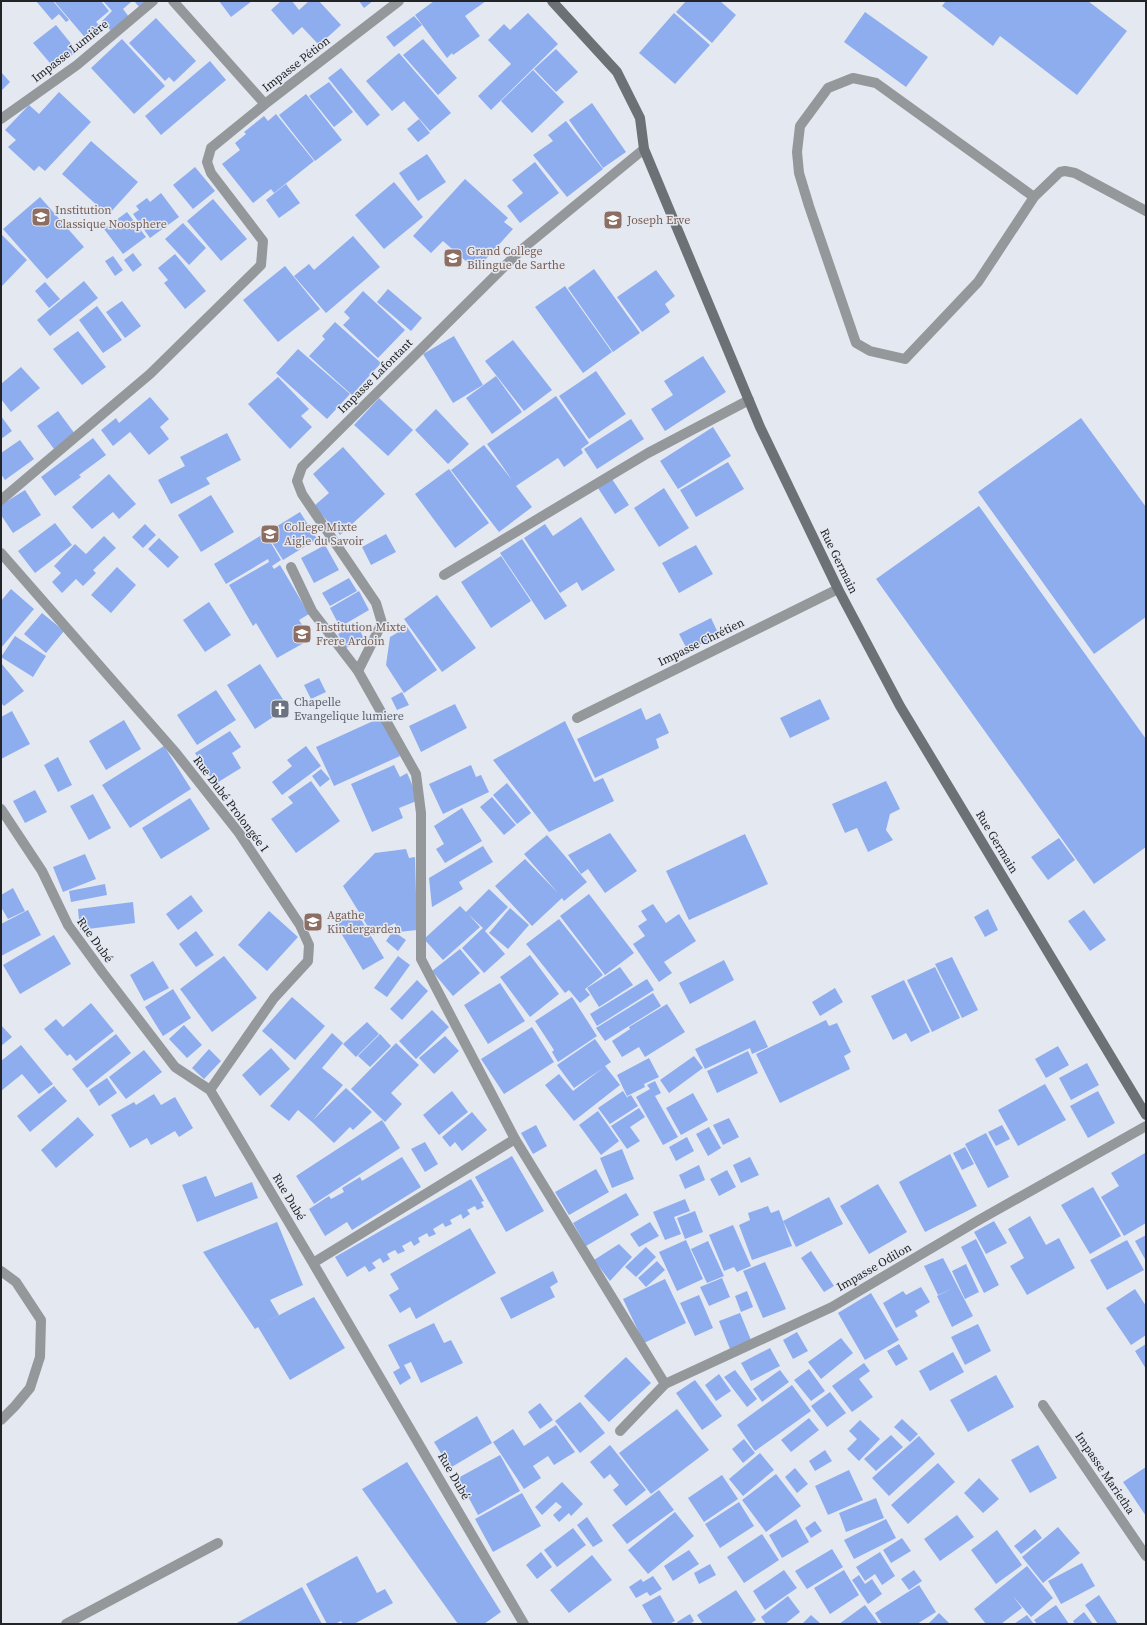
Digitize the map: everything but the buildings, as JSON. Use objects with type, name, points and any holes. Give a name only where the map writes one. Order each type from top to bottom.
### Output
[{"type":"street","name":"Impasse Lumière","points":[[1,119],[77,65],[153,1]]},
{"type":"street","points":[[173,1],[265,104]]},
{"type":"street","name":"Impasse Pétion","points":[[1,500],[150,374],[261,265],[263,241],[211,173],[207,162],[211,148],[265,104],[399,1]]},
{"type":"street","name":"Rue Germain","points":[[556,2],[617,72],[640,118],[644,149],[760,427],[838,589],[900,706],[1146,1115]]},
{"type":"street","points":[[1034,197],[876,83],[853,78],[828,88],[800,126],[797,152],[809,206],[856,343],[870,351],[905,359],[978,282],[1034,197],[1060,172],[1065,171],[1075,173],[1146,211]]},
{"type":"street","name":"Impasse Lafontant","points":[[358,671],[382,623],[376,603],[302,494],[297,481],[302,467],[521,250],[644,149]]},
{"type":"street","points":[[444,575],[648,453],[749,400]]},
{"type":"street","name":"Rue Dubé Prolongée I","points":[[1,553],[191,772],[239,833],[300,925],[309,945],[308,961],[274,998],[210,1090]]},
{"type":"street","points":[[291,567],[312,610],[358,671],[416,774],[421,813],[421,959],[515,1139],[665,1384]]},
{"type":"street","name":"Impasse Chrétien","points":[[577,718],[838,589]]},
{"type":"street","name":"Rue Dubé","points":[[1,808],[42,871],[68,925],[99,967],[175,1067],[210,1090],[524,1624]]},
{"type":"street","name":"Impasse Odilon","points":[[620,1431],[665,1384],[832,1307],[979,1220],[1146,1126]]},
{"type":"street","points":[[313,1263],[515,1139]]},
{"type":"street","points":[[1,1271],[16,1282],[41,1320],[40,1357],[30,1388],[1,1420]]},
{"type":"street","name":"Impasse Marietha","points":[[1043,1405],[1146,1556]]},
{"type":"street","points":[[66,1624],[218,1543]]},
{"type":"place","name":"Institution Classique Noosphere","points":[[41,217]]},
{"type":"place","name":"Joseph Erve","points":[[613,220]]},
{"type":"place","name":"Grand College Bilingue de Sarthe","points":[[453,258]]},
{"type":"place","name":"College Mixte Aigle du Savoir","points":[[270,534]]},
{"type":"place","name":"Institution Mixte Frere Ardoin","points":[[302,634]]},
{"type":"place","name":"Chapelle Evangelique lumiere","points":[[280,709]]},
{"type":"place","name":"Agathe Kindergarden","points":[[313,922]]}]
